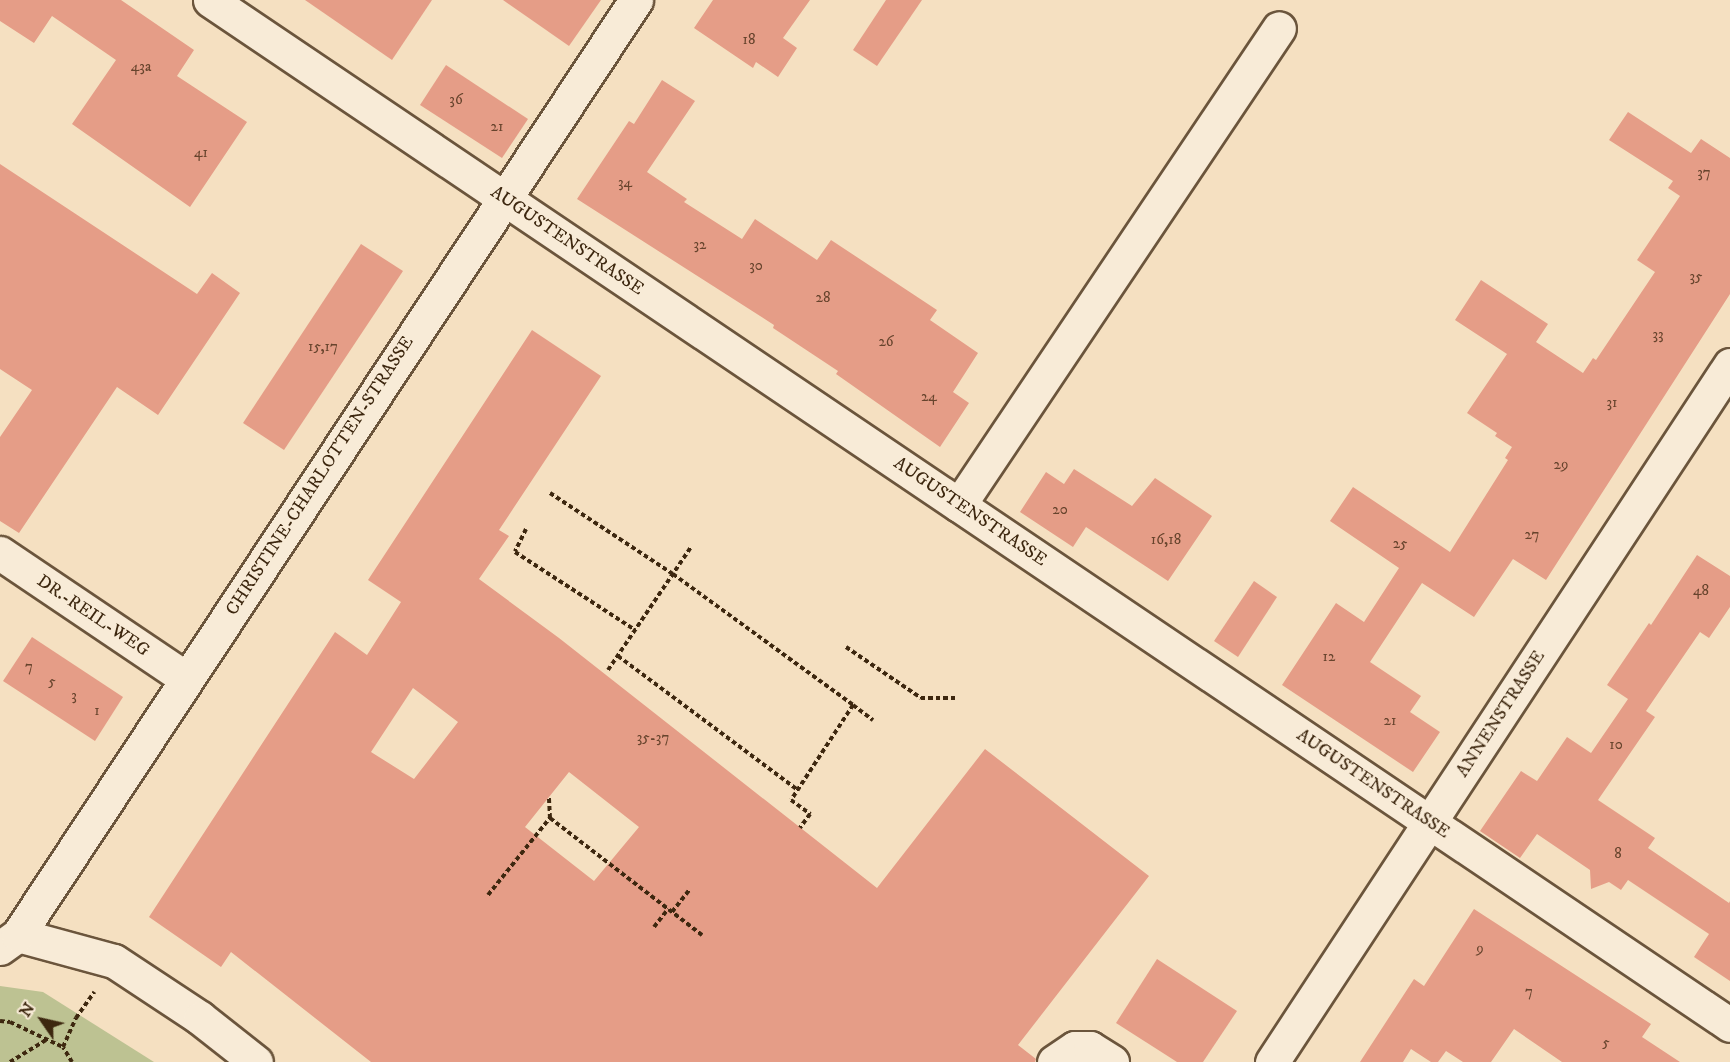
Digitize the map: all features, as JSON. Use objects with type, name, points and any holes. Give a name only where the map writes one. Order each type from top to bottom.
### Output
[{"type":"street","name":"AUGUSTENSTRASSE","points":[[210,0],[1730,1025]]},
{"type":"street","name":"CHRISTINE-CHARLOTTEN-STRASSE","points":[[9,941],[187,679],[636,0]]},
{"type":"street","points":[[959,505],[1278,28]]},
{"type":"street","name":"ANNENSTRASSE","points":[[1272,1062],[1730,365]]},
{"type":"street","name":"DR.-REIL-WEG","points":[[0,553],[187,679]]},
{"type":"street","points":[[9,941],[114,962],[200,1018],[256,1062]]},
{"type":"street","points":[[1054,1062],[1075,1048],[1090,1048],[1112,1062]]},
{"type":"path","points":[[550,494],[673,574],[873,720]]},
{"type":"path","points":[[526,529],[515,552],[635,630]]},
{"type":"path","points":[[608,670],[691,547]]},
{"type":"path","points":[[846,647],[921,698],[955,698]]},
{"type":"path","points":[[618,656],[798,790]]},
{"type":"path","points":[[800,828],[810,814],[790,801],[853,705]]},
{"type":"path","points":[[488,895],[550,818],[549,797]]},
{"type":"path","points":[[550,818],[702,935]]},
{"type":"path","points":[[654,927],[689,890]]},
{"type":"path","points":[[63,1047],[76,1018],[114,962]]},
{"type":"path","points":[[0,1020],[63,1047],[72,1062]]},
{"type":"path","points":[[10,1062],[47,1040]]},
{"type":"green space","points":[[0,986],[43,992],[154,1062],[0,1062]]},
{"type":"building","points":[[0,0],[121,0],[194,50],[177,76],[247,122],[190,207],[72,124],[116,60],[52,16],[34,43],[0,21]]},
{"type":"building","points":[[305,0],[432,0],[392,60]]},
{"type":"building","points":[[503,0],[601,0],[569,46]]},
{"type":"building","points":[[713,0],[810,0],[783,38],[797,48],[778,77],[756,62],[753,68],[694,28]]},
{"type":"building","points":[[886,0],[922,0],[877,66],[853,50]]},
{"type":"building","points":[[446,65],[528,119],[502,158],[420,105]]},
{"type":"building","points":[[662,80],[695,101],[647,172],[687,199],[684,202],[742,239],[755,219],[817,260],[831,240],[937,310],[930,320],[978,353],[953,392],[969,403],[940,447],[836,374],[838,371],[773,328],[774,325],[577,199],[629,121],[634,124]]},
{"type":"building","points":[[1628,112],[1691,153],[1701,139],[1730,158],[1730,294],[1546,580],[1513,559],[1474,617],[1422,583],[1370,662],[1421,696],[1410,712],[1440,732],[1413,772],[1282,685],[1336,603],[1364,622],[1399,568],[1330,521],[1353,487],[1450,552],[1508,460],[1505,458],[1512,447],[1495,436],[1497,433],[1467,413],[1507,354],[1455,320],[1481,280],[1548,324],[1536,342],[1583,373],[1593,358],[1596,360],[1655,272],[1637,260],[1680,196],[1668,188],[1673,181],[1609,140]]},
{"type":"building","points":[[0,164],[197,294],[212,273],[240,293],[158,415],[117,387],[19,533],[0,521],[0,437],[32,390],[0,369]]},
{"type":"building","points":[[361,244],[403,271],[284,450],[243,423]]},
{"type":"building","points":[[532,330],[601,376],[499,530],[509,536],[479,579],[559,638],[877,888],[985,749],[1149,876],[1018,1045],[1036,1059],[1035,1062],[371,1062],[231,952],[221,967],[149,917],[335,632],[367,655],[401,602],[368,580]],"holes":[[[413,688],[458,722],[414,779],[371,752]],[[569,772],[639,827],[594,881],[525,827]]]},
{"type":"building","points":[[1074,469],[1132,506],[1155,478],[1212,516],[1168,581],[1086,527],[1073,547],[1020,512],[1046,472],[1064,484]]},
{"type":"building","points":[[1697,555],[1730,576],[1730,607],[1709,638],[1700,632],[1646,711],[1655,717],[1598,800],[1655,838],[1648,848],[1729,903],[1730,901],[1730,981],[1694,957],[1709,934],[1628,880],[1621,890],[1609,882],[1591,889],[1590,870],[1537,834],[1520,858],[1480,831],[1521,771],[1537,781],[1567,737],[1591,753],[1628,699],[1607,685],[1649,623],[1651,625]]},
{"type":"building","points":[[1254,581],[1277,597],[1238,657],[1214,641]]},
{"type":"building","points":[[32,637],[123,697],[95,741],[3,681]]},
{"type":"building","points":[[1474,909],[1651,1024],[1642,1037],[1680,1062],[1562,1062],[1514,1029],[1491,1062],[1463,1062],[1446,1051],[1438,1062],[1431,1062],[1411,1049],[1403,1062],[1360,1062],[1414,979],[1424,986]]},
{"type":"building","points":[[1157,959],[1237,1011],[1203,1062],[1177,1062],[1116,1023]]}]
